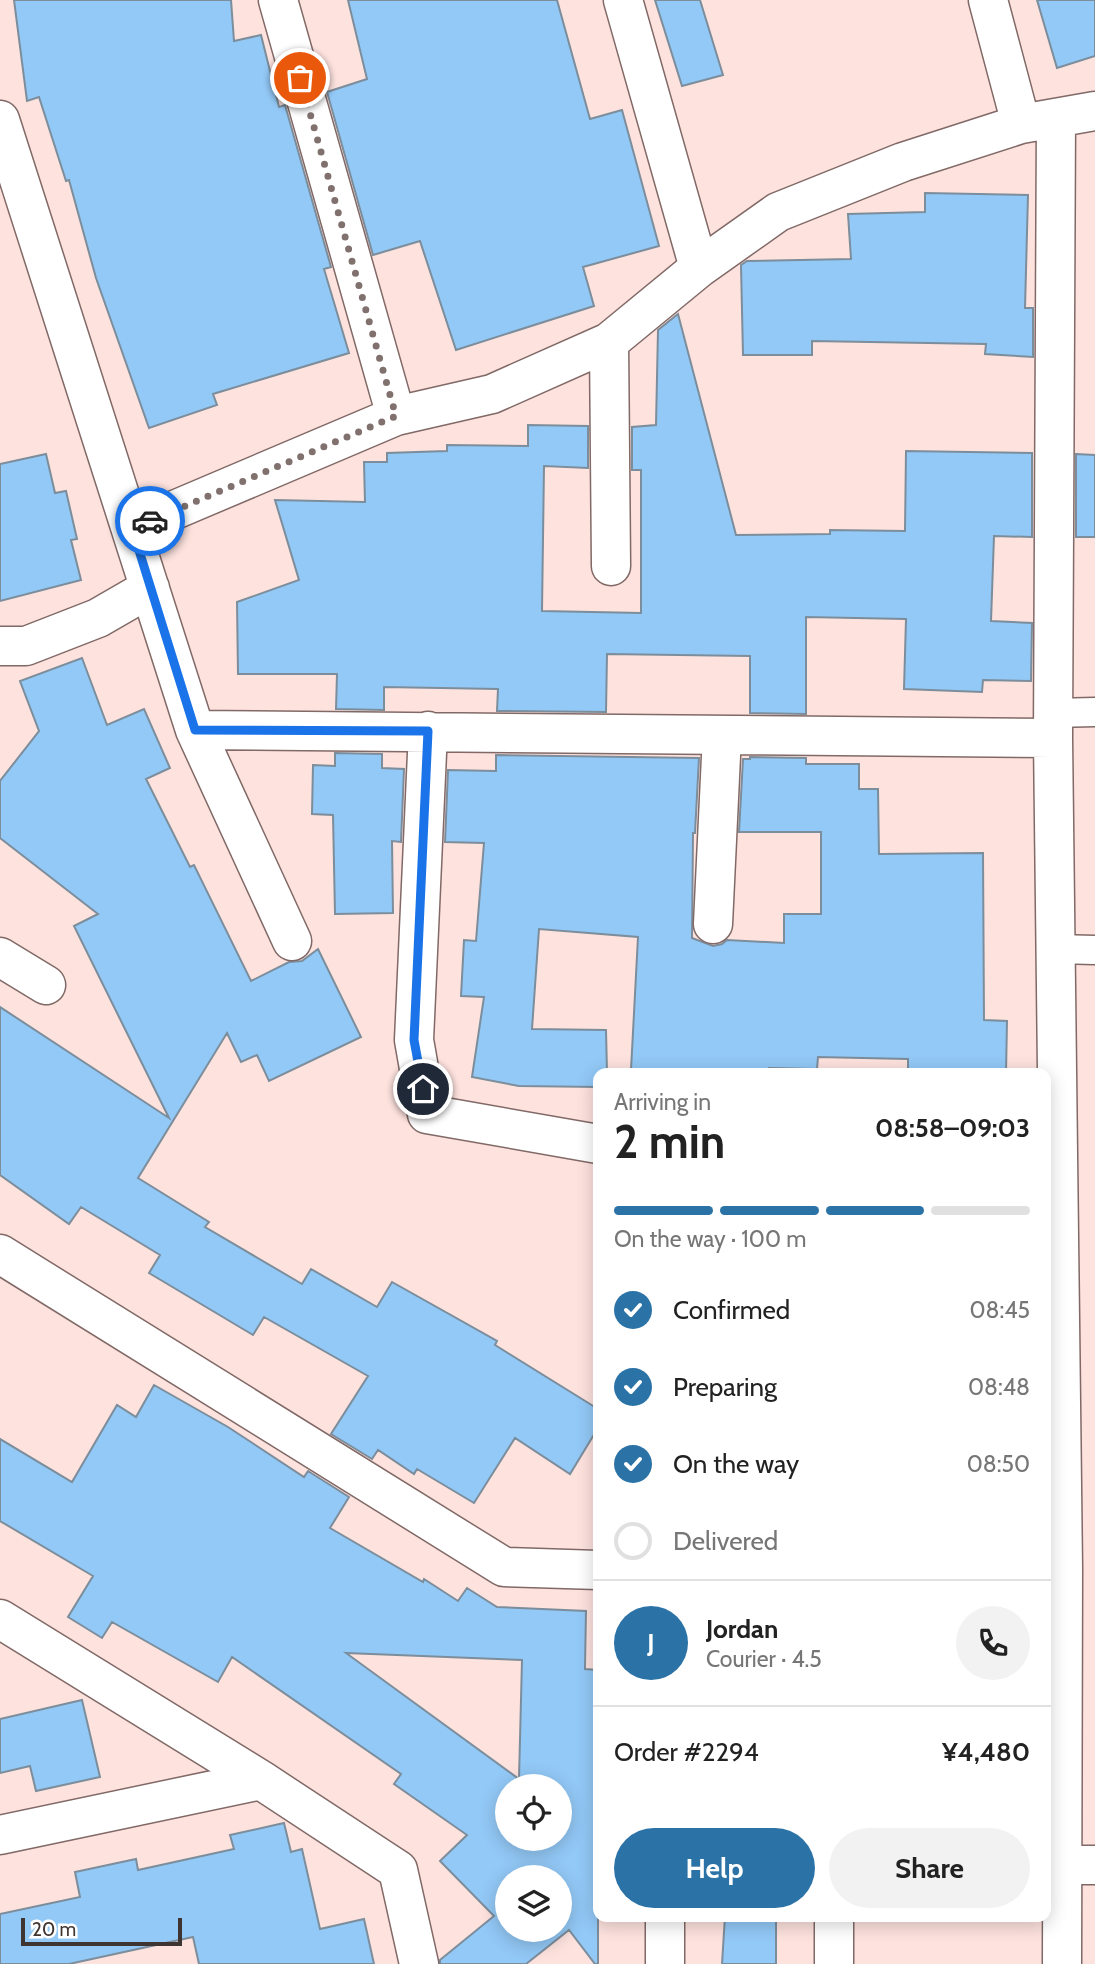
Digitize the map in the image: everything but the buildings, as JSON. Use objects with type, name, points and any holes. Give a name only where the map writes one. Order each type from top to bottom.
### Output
[{"type":"street","points":[[278,0],[396,416]]},
{"type":"street","points":[[623,0],[699,268]]},
{"type":"street","points":[[988,0],[1039,121],[1053,726],[1055,1569],[1079,1672],[1079,1865],[1062,1964]]},
{"type":"street","points":[[132,528],[396,416],[492,394],[609,342],[699,268],[778,212],[903,162],[1039,121],[1095,111]]},
{"type":"street","points":[[0,120],[7,168],[132,528],[195,730],[292,941]]},
{"type":"street","points":[[609,342],[611,566]]},
{"type":"street","points":[[0,646],[26,646],[98,618],[150,588]]},
{"type":"street","points":[[195,730],[722,734],[1053,726]]},
{"type":"street","points":[[428,731],[414,1040],[427,1114],[593,1143]]},
{"type":"street","points":[[713,924],[722,734]]},
{"type":"street","points":[[0,957],[46,985]]},
{"type":"street","points":[[0,1254],[504,1567],[593,1570]]},
{"type":"street","points":[[0,1619],[261,1780],[398,1870],[419,1964]]},
{"type":"street","points":[[0,1835],[261,1780]]},
{"type":"street","points":[[665,1922],[665,1964]]},
{"type":"street","points":[[834,1922],[834,1964]]},
{"type":"lane","points":[[1053,726],[1095,712]]},
{"type":"lane","points":[[1055,949],[1095,950]]},
{"type":"way so far","points":[[150,521],[396,416],[300,78]]},
{"type":"route","points":[[150,521],[132,528],[195,730],[428,731],[414,1040],[423,1089]]}]
